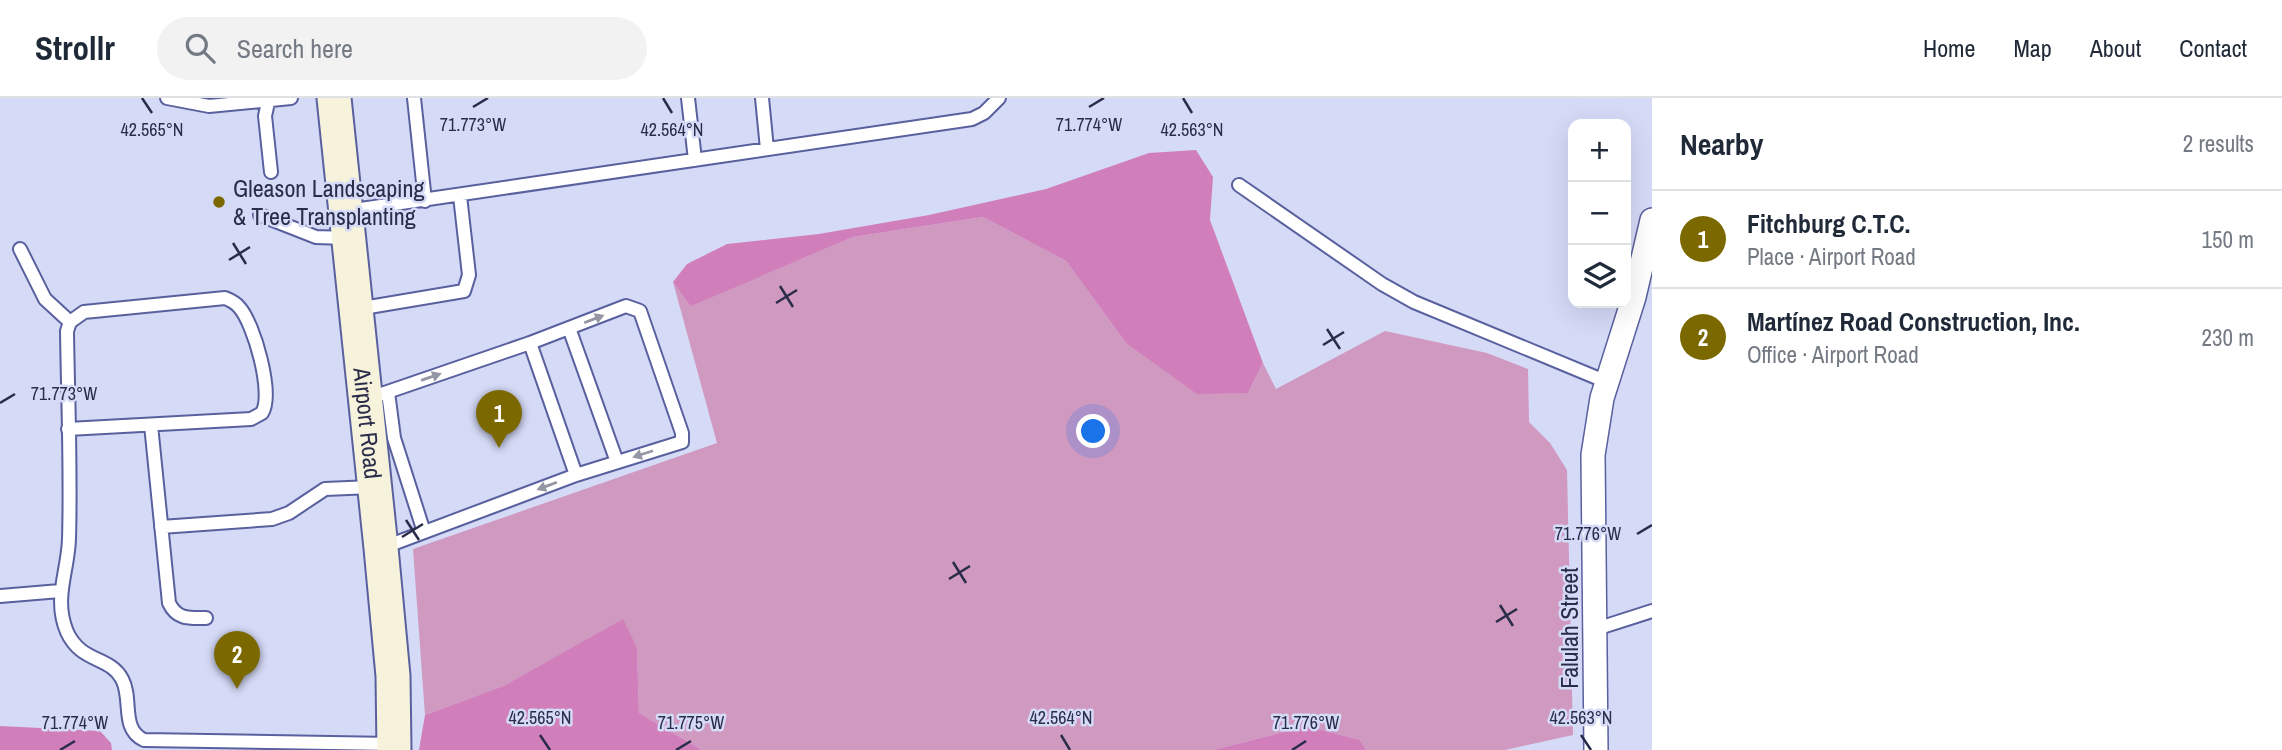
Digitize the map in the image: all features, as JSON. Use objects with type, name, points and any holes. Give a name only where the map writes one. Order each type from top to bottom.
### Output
[{"type":"main road","name":"Airport Road","points":[[334,98],[357,309],[377,396],[376,487],[393,676],[394,747]]},
{"type":"street","name":"Falulah Street","points":[[1596,750],[1593,455],[1607,382],[1634,298],[1652,220]]},
{"type":"lane","points":[[167,98],[196,105],[291,98]]},
{"type":"lane","points":[[414,98],[425,201]]},
{"type":"lane","points":[[688,98],[695,160]]},
{"type":"lane","points":[[762,98],[767,149]]},
{"type":"lane","points":[[260,215],[316,237],[348,224],[425,201],[972,119],[984,113],[999,98]]},
{"type":"lane","points":[[268,99],[265,116],[271,172]]},
{"type":"lane","points":[[1239,185],[1382,284],[1413,302],[1607,382]]},
{"type":"lane","points":[[357,309],[464,291],[469,275],[460,196]]},
{"type":"lane","points":[[20,249],[45,299],[70,323],[68,557],[60,591],[61,614],[71,641],[79,651],[114,669],[121,677],[132,730],[145,740],[394,747]]},
{"type":"lane","points":[[68,429],[251,419],[262,413],[267,397],[254,331],[237,304],[225,298],[84,312],[70,323]]},
{"type":"lane","points":[[381,548],[424,532],[576,475],[682,442],[682,433],[640,311],[626,306],[530,343],[377,396],[394,438],[424,532]]},
{"type":"lane","points":[[569,328],[617,462]]},
{"type":"lane","points":[[530,343],[576,475]]},
{"type":"lane","points":[[151,425],[172,609],[184,618],[206,618]]},
{"type":"lane","points":[[161,527],[272,519],[289,513],[325,489],[376,487]]},
{"type":"lane","points":[[0,596],[60,591]]},
{"type":"lane","points":[[1596,629],[1652,611]]},
{"type":"shaded area","points":[[1196,150],[1213,177],[1210,220],[1263,363],[1248,393],[1197,394],[1126,343],[1066,261],[983,217],[853,237],[691,306],[673,282],[687,264],[727,244],[819,234],[929,215],[1046,189],[1149,153]]},
{"type":"shaded area","points":[[983,217],[1066,261],[1126,343],[1248,393],[1263,363],[1276,389],[1385,331],[1487,353],[1528,369],[1529,422],[1550,443],[1567,470],[1573,735],[1505,750],[1366,750],[1360,740],[1307,726],[1213,750],[702,750],[639,713],[637,649],[622,620],[503,686],[425,715],[413,549],[717,443],[673,282],[692,305],[853,237]]},
{"type":"shaded area","points":[[623,619],[637,648],[639,713],[702,750],[419,750],[425,715],[503,686]]},
{"type":"shaded area","points":[[0,726],[100,731],[111,743],[112,750],[0,750]]},
{"type":"shaded area","points":[[1307,726],[1360,740],[1366,750],[1213,750]]},
{"type":"place","name":"Gleason Landscaping & Tree Transplanting","points":[[219,202]]},
{"type":"place","name":"Fitchburg C.T.C.","points":[[499,448]]},
{"type":"place","name":"Martínez Road Construction, Inc.","points":[[237,689]]}]
